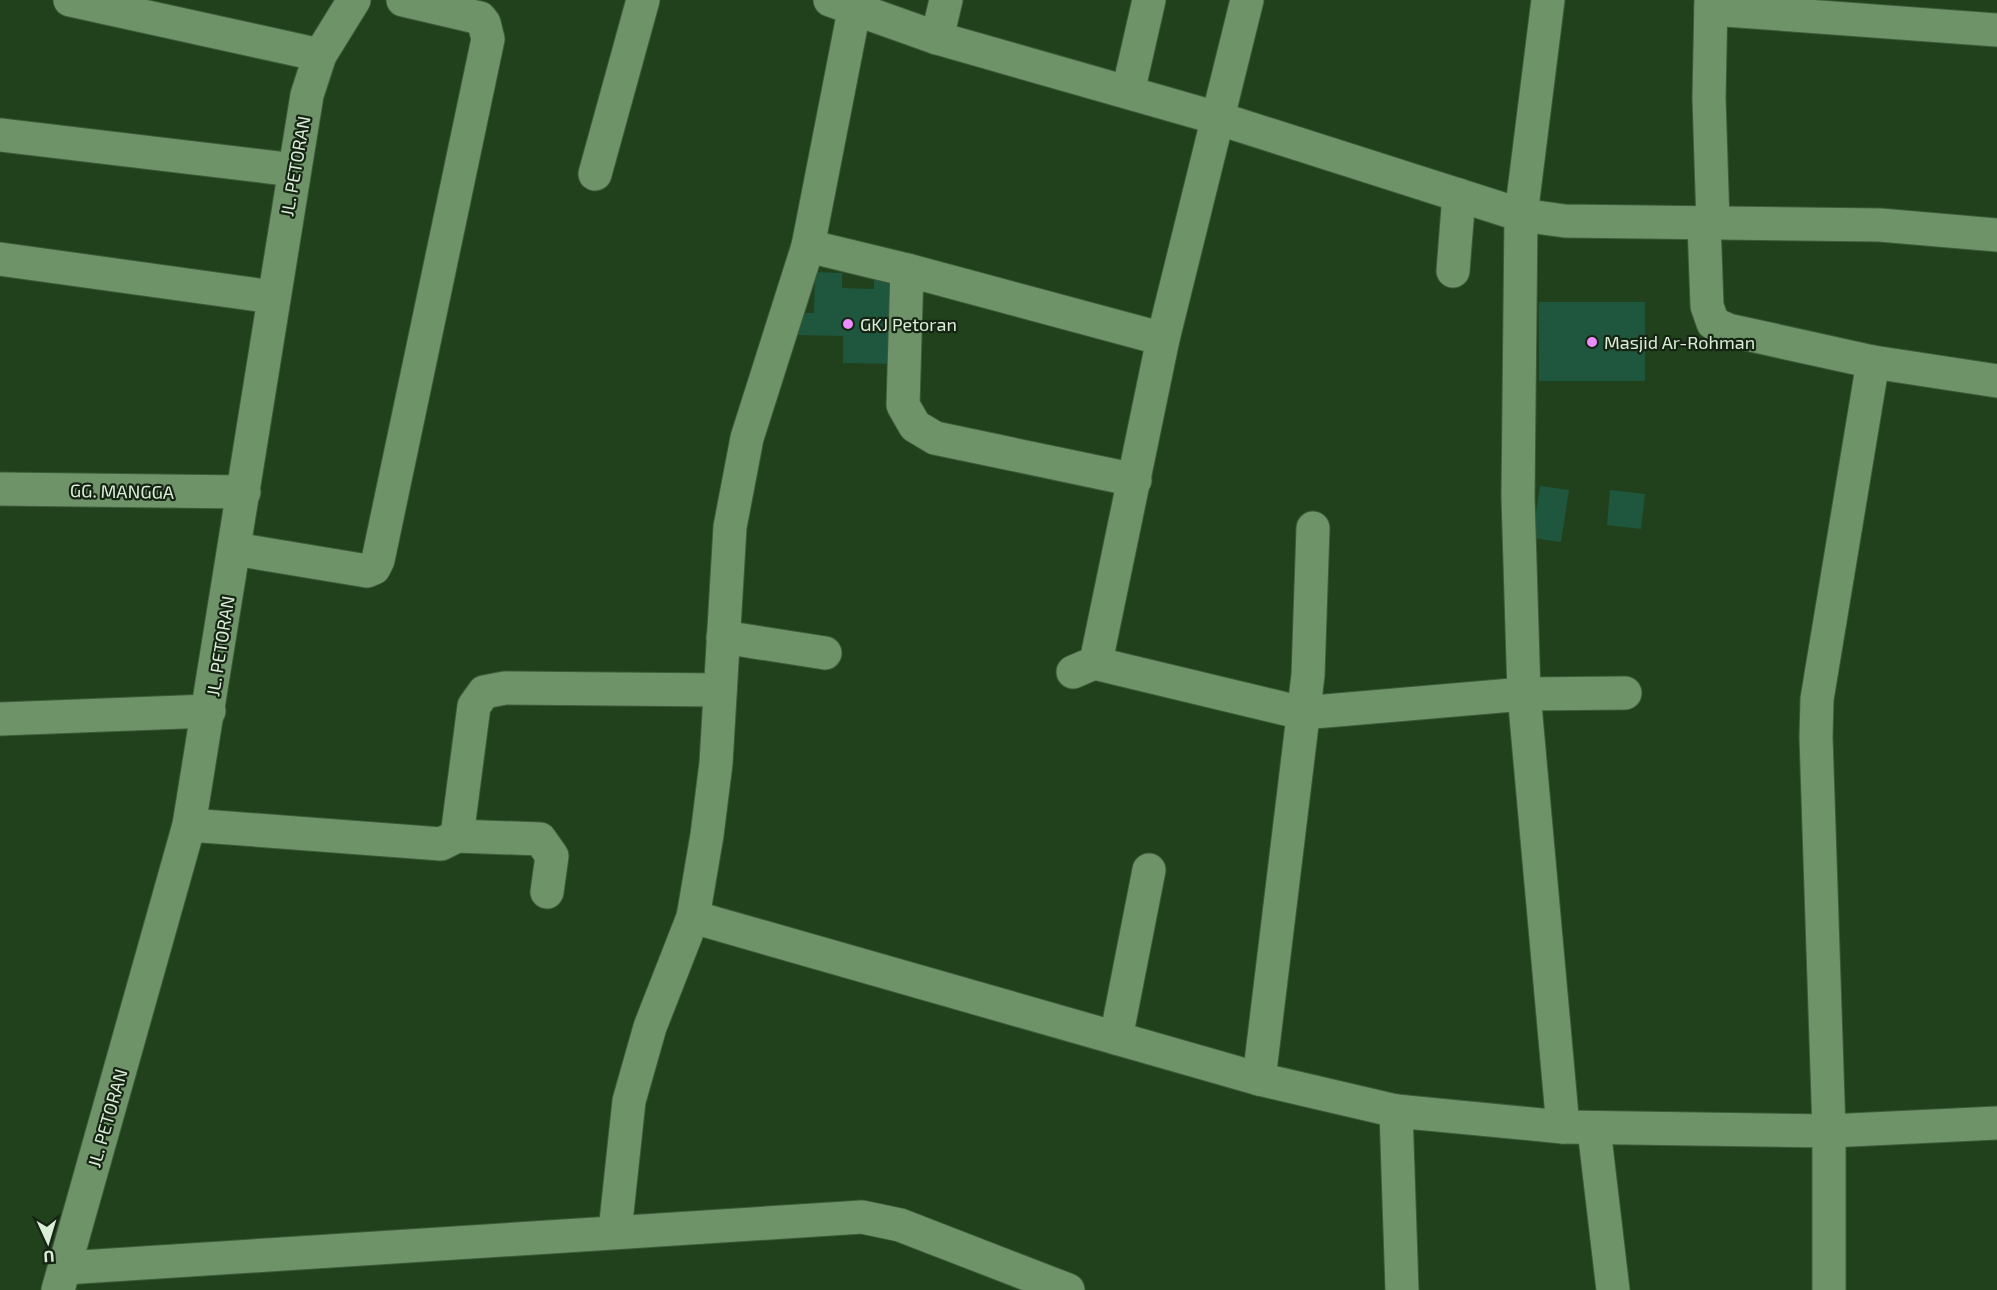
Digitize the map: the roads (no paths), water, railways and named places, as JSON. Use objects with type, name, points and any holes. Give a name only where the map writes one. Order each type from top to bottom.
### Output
[{"type":"street","points":[[70,0],[190,12],[320,55]]},
{"type":"street","name":"JL. PETORAN","points":[[62,1279],[189,825],[307,96],[320,55],[354,0]]},
{"type":"street","points":[[235,549],[367,571],[374,568],[378,560],[488,39],[484,23],[480,18],[403,0]]},
{"type":"street","points":[[595,174],[643,0]]},
{"type":"street","points":[[937,38],[946,0]]},
{"type":"street","points":[[1128,92],[1149,0]]},
{"type":"street","points":[[1247,0],[1163,339],[1135,480],[1084,667],[1302,712],[1524,694],[1625,693]]},
{"type":"street","points":[[1548,0],[1521,216],[1518,496],[1524,694],[1578,1128],[1613,1290]]},
{"type":"street","points":[[1997,30],[1711,4],[1707,306],[1713,323],[1728,330],[1873,362],[1997,381]]},
{"type":"street","points":[[615,1231],[629,1101],[650,1028],[693,917],[716,763],[730,527],[747,438],[808,246],[855,6],[937,38],[1217,118],[1521,216],[1565,221],[1880,225],[1997,235]]},
{"type":"street","points":[[0,135],[294,170]]},
{"type":"street","points":[[1453,272],[1460,195]]},
{"type":"street","points":[[808,246],[907,270],[1163,339]]},
{"type":"street","points":[[0,259],[273,297]]},
{"type":"street","points":[[907,270],[903,405],[915,426],[935,438],[1135,480]]},
{"type":"street","points":[[1829,1290],[1829,1131],[1816,749],[1818,699],[1873,362]]},
{"type":"street","name":"GG. MANGGA","points":[[0,489],[244,492]]},
{"type":"street","points":[[1259,1079],[1308,675],[1313,528]]},
{"type":"street","points":[[723,637],[825,653]]},
{"type":"street","points":[[457,836],[474,706],[484,692],[505,688],[720,690]]},
{"type":"street","points":[[0,719],[209,711]]},
{"type":"street","points":[[189,825],[441,844],[457,836],[540,839],[552,856],[547,892]]},
{"type":"street","points":[[1116,1038],[1149,870]]},
{"type":"street","points":[[693,917],[1259,1079],[1396,1111],[1578,1128],[1829,1131],[1997,1123]]},
{"type":"street","points":[[1396,1111],[1402,1290]]},
{"type":"street","points":[[62,1279],[615,1231],[838,1217],[877,1219],[1068,1290]]},
{"type":"place","name":"GKJ Petoran","points":[[848,324]]},
{"type":"place","name":"Masjid Ar-Rohman","points":[[1592,342]]}]
